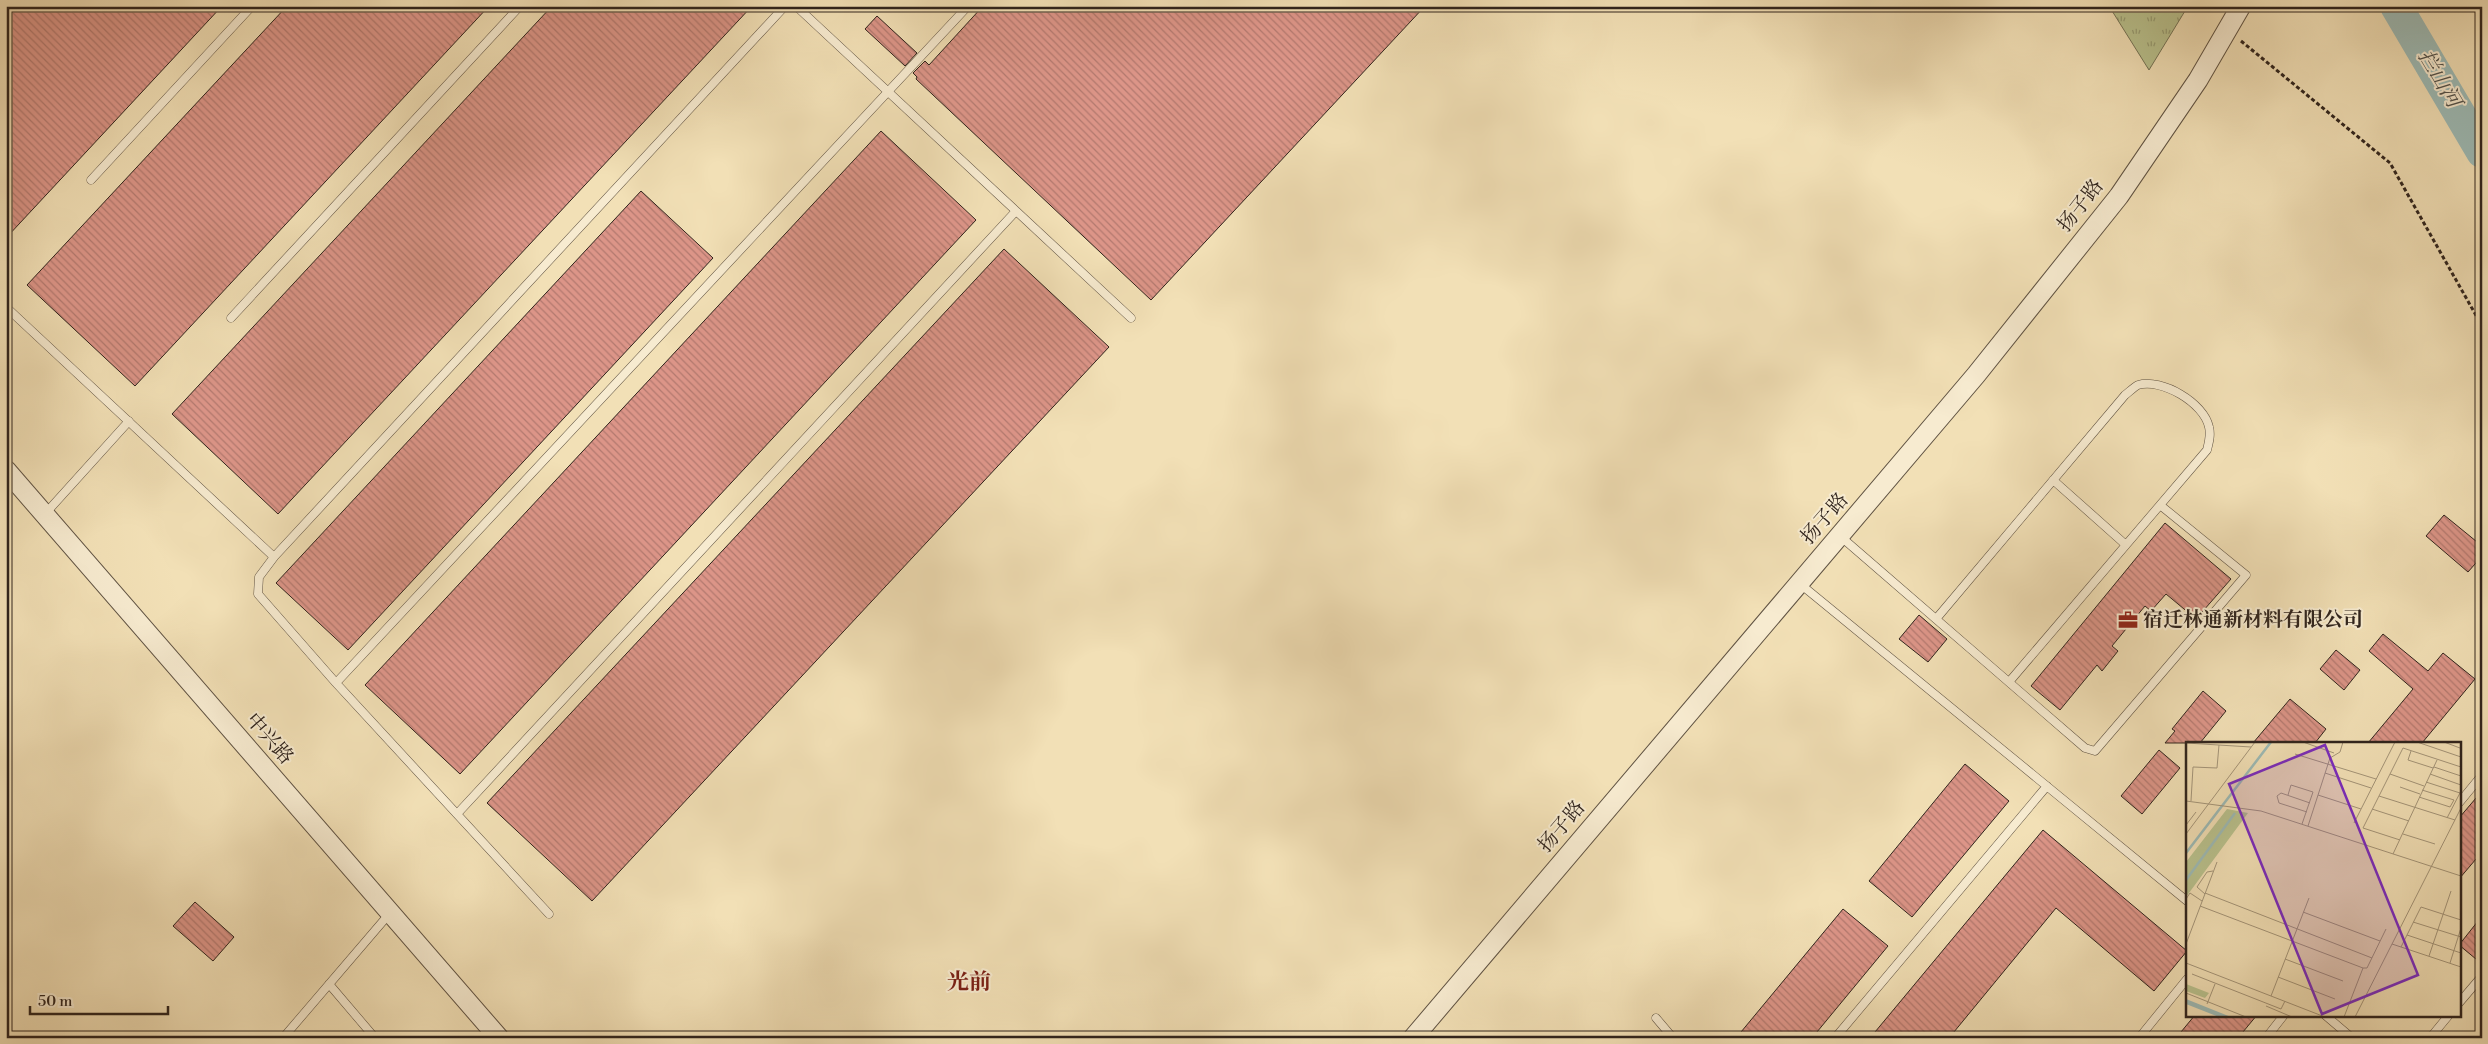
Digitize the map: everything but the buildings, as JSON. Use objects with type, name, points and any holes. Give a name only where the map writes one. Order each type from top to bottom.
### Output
[{"type":"street","name":"扬子路","points":[[1413,1038],[1976,375],[2119,196],[2198,80],[2241,6]]},
{"type":"street","name":"中兴路","points":[[6,470],[498,1038]]},
{"type":"lane","points":[[91,180],[252,6]]},
{"type":"lane","points":[[231,318],[520,6]]},
{"type":"lane","points":[[549,914],[258,594],[259,577],[274,557],[784,6]]},
{"type":"lane","points":[[796,6],[1131,318]]},
{"type":"lane","points":[[336,682],[968,6]]},
{"type":"lane","points":[[457,814],[1016,211]]},
{"type":"lane","points":[[6,307],[274,557]]},
{"type":"lane","points":[[1936,619],[2126,395],[2137,386],[2152,385],[2182,395],[2196,404],[2209,426],[2210,437],[2207,450],[2009,682]]},
{"type":"lane","points":[[45,515],[129,421]]},
{"type":"lane","points":[[2053,480],[2126,545]]},
{"type":"lane","points":[[1840,536],[2086,748],[2095,751],[2246,575],[2160,505]]},
{"type":"lane","points":[[1799,582],[2186,900]]},
{"type":"lane","points":[[2460,802],[2482,776]]},
{"type":"lane","points":[[1835,1038],[2047,786]]},
{"type":"lane","points":[[284,1038],[390,913]]},
{"type":"lane","points":[[2460,1002],[2482,976]]},
{"type":"lane","points":[[2139,1038],[2186,980]]},
{"type":"lane","points":[[329,984],[375,1038]]},
{"type":"lane","points":[[2266,1038],[2283,1016]]},
{"type":"lane","points":[[2326,1016],[2352,1038]]},
{"type":"lane","points":[[2430,1038],[2448,1016]]},
{"type":"lane","points":[[1656,1018],[1673,1038]]},
{"type":"path","points":[[2227,30],[2390,163],[2482,326]]},
{"type":"green space","points":[[2109,6],[2188,6],[2149,70]]},
{"type":"waterway","name":"拦山河","points":[[2396,6],[2482,152]]},
{"type":"place","name":"宿迁林通新材料有限公司","points":[[2128,620]]},
{"type":"district","name":"光前","points":[[969,982]]}]
